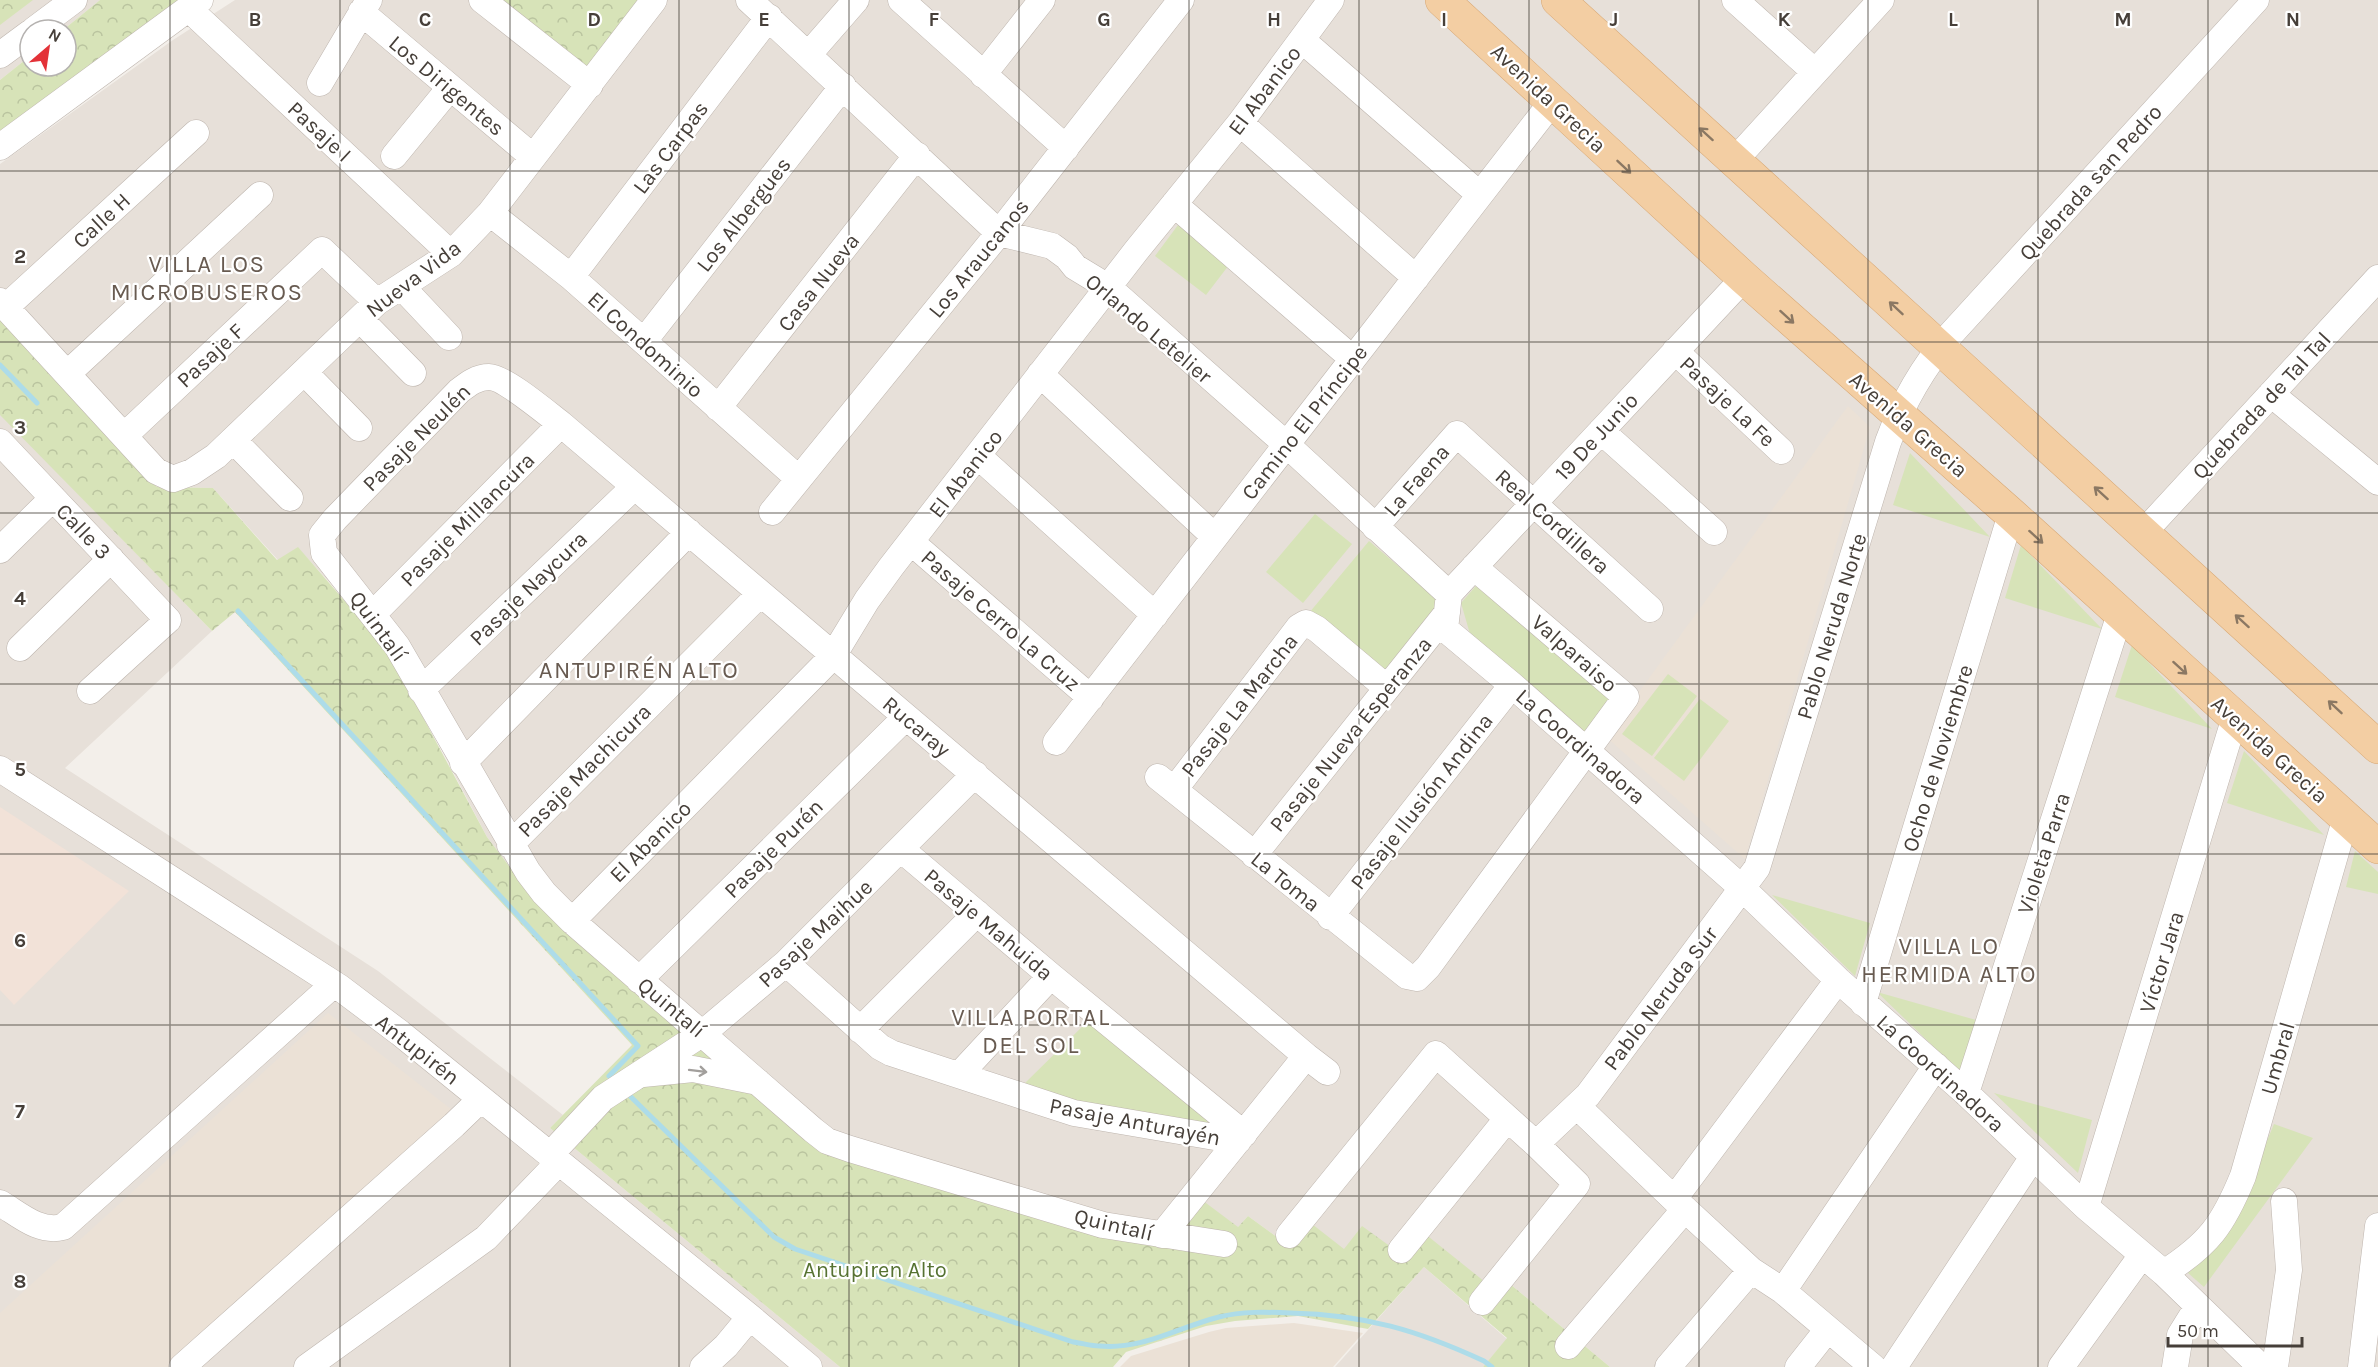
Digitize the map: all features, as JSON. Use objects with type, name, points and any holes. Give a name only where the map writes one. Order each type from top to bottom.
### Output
[{"type":"main road","name":"Avenida Grecia","points":[[1442,0],[1744,278],[2011,514],[2378,847]]},
{"type":"main road","points":[[1558,0],[1735,160],[1933,357],[2144,532],[2378,747]]},
{"type":"street","points":[[50,18],[74,0]]},
{"type":"street","points":[[482,0],[590,85]]},
{"type":"street","name":"Nueva Vida","points":[[124,436],[156,471],[173,479],[192,472],[216,456],[369,310],[451,254],[490,213],[654,0]]},
{"type":"street","name":"Orlando Letelier","points":[[749,0],[999,232],[1052,246],[1067,257],[1075,267],[1108,287],[1287,445],[1375,527],[1448,603],[1445,629],[1512,685]]},
{"type":"street","points":[[809,54],[856,0]]},
{"type":"street","points":[[983,75],[1042,0]]},
{"type":"street","name":"Los Araucanos","points":[[772,512],[1066,148],[1180,0]]},
{"type":"street","name":"El Abanico","points":[[572,921],[833,656],[867,600],[911,542],[1108,287],[1240,123],[1331,0]]},
{"type":"street","points":[[1735,0],[1815,72]]},
{"type":"street","points":[[1735,160],[1881,0]]},
{"type":"street","name":"Quebrada san Pedro","points":[[1933,357],[2256,0]]},
{"type":"street","points":[[907,2],[983,75],[1066,148]]},
{"type":"street","points":[[0,147],[194,4]]},
{"type":"street","name":"Pasaje I","points":[[194,4],[451,254]]},
{"type":"street","points":[[320,83],[365,6]]},
{"type":"street","name":"Los Dirigentes","points":[[365,6],[449,88],[533,157]]},
{"type":"street","name":"Las Carpas","points":[[570,277],[769,17]]},
{"type":"street","points":[[1302,40],[1480,195]]},
{"type":"street","points":[[0,55],[18,42]]},
{"type":"street","name":"Los Albergues","points":[[644,341],[843,86]]},
{"type":"street","points":[[394,156],[449,88]]},
{"type":"street","name":"Camino El Príncipe","points":[[1056,742],[1552,102]]},
{"type":"street","points":[[1240,123],[1416,278]]},
{"type":"street","name":"Calle H","points":[[3,304],[196,133]]},
{"type":"street","name":"Casa Nueva","points":[[718,408],[917,155]]},
{"type":"street","points":[[67,374],[260,195]]},
{"type":"street","points":[[1174,204],[1353,359]]},
{"type":"street","name":"El Condominio","points":[[490,213],[570,277],[799,478]]},
{"type":"street","name":"Pasaje F","points":[[124,436],[322,250],[369,310]]},
{"type":"street","name":"19 De Junio","points":[[1448,603],[1474,567],[1744,278]]},
{"type":"street","name":"Quebrada de Tal Tal","points":[[2144,532],[2378,278]]},
{"type":"street","points":[[402,287],[449,337]]},
{"type":"street","points":[[3,304],[124,436]]},
{"type":"street","points":[[369,310],[414,373]]},
{"type":"street","name":"Pasaje La Fe","points":[[1675,351],[1781,451]]},
{"type":"street","name":"Pablo Neruda Norte","points":[[1742,888],[1757,868],[1898,415],[1933,357]]},
{"type":"street","points":[[304,372],[359,428]]},
{"type":"street","points":[[1040,374],[1215,537]]},
{"type":"street","name":"Pasaje Neulén","points":[[335,519],[459,391],[473,380],[491,376],[506,383]]},
{"type":"street","name":"Rucaray","points":[[506,383],[561,424],[1306,1056],[1327,1071]]},
{"type":"street","points":[[2271,394],[2378,482]]},
{"type":"street","name":"Pasaje Millancura","points":[[373,614],[561,424]]},
{"type":"street","points":[[1601,431],[1714,532]]},
{"type":"street","name":"Real Cordillera","points":[[1457,434],[1650,609]]},
{"type":"street","name":"La Faena","points":[[1375,527],[1457,434]]},
{"type":"street","points":[[233,440],[290,498]]},
{"type":"street","name":"Calle 3","points":[[0,442],[168,620],[90,691]]},
{"type":"street","points":[[978,456],[1155,615]]},
{"type":"street","name":"Pasaje Naycura","points":[[421,690],[634,487]]},
{"type":"street","points":[[0,550],[53,498]]},
{"type":"street","name":"Ocho de Noviembre","points":[[1863,1003],[2011,514]]},
{"type":"street","name":"Quintalí","points":[[335,519],[322,536],[324,553],[397,646],[510,845],[544,893],[639,980],[827,1141],[1103,1225],[1224,1244]]},
{"type":"street","points":[[463,763],[689,532]]},
{"type":"street","name":"Pasaje Cerro La Cruz","points":[[911,542],[1091,698]]},
{"type":"street","points":[[20,648],[111,559]]},
{"type":"street","name":"Valparaiso","points":[[1474,567],[1626,697],[1587,750]]},
{"type":"street","name":"Pasaje Machicura","points":[[510,845],[760,594]]},
{"type":"street","name":"Pasaje Nueva Esperanza","points":[[1254,855],[1387,688],[1448,603]]},
{"type":"street","name":"Violeta Parra","points":[[1966,1093],[2120,614]]},
{"type":"street","name":"Pasaje La Marcha","points":[[1166,783],[1299,627],[1306,623],[1317,629],[1387,688]]},
{"type":"street","name":"La Coordinadora","points":[[1512,685],[1742,888],[1863,1003],[1966,1093],[2086,1207],[2164,1273],[2262,1366]]},
{"type":"street","name":"Pasaje Ilusión Andina","points":[[1330,916],[1512,685]]},
{"type":"street","name":"Pasaje Purén","points":[[639,980],[906,717]]},
{"type":"street","name":"Víctor Jara","points":[[2086,1207],[2235,717]]},
{"type":"street","name":"La Toma","points":[[1166,783],[1407,976],[1417,978],[1428,967],[1587,750]]},
{"type":"street","name":"Antupirén","points":[[0,769],[334,984],[400,1033],[809,1367]]},
{"type":"street","name":"Pasaje Maihue","points":[[307,1367],[486,1238],[555,1159],[603,1098],[703,1033],[786,963],[975,774]]},
{"type":"street","name":"Umbral","points":[[2164,1273],[2203,1245],[2219,1226],[2243,1176],[2346,817]]},
{"type":"street","name":"Pasaje Mahuida","points":[[902,849],[1241,1137]]},
{"type":"street","name":"Pablo Neruda Sur","points":[[1536,1144],[1588,1095],[1742,888]]},
{"type":"street","points":[[860,1030],[977,913]]},
{"type":"street","name":"Pasaje Anturayén","points":[[786,963],[860,1030],[891,1053],[1074,1113],[1241,1137]]},
{"type":"street","points":[[959,1075],[1051,976]]},
{"type":"street","points":[[1568,1346],[1679,1204],[1838,980]]},
{"type":"street","points":[[0,1203],[36,1226],[51,1230],[63,1227],[334,984]]},
{"type":"street","points":[[1289,1235],[1436,1054],[1577,1184],[1482,1302]]},
{"type":"street","points":[[1162,1235],[1306,1056]]},
{"type":"street","points":[[1783,1291],[1936,1066]]},
{"type":"street","name":"Pasaje Maihue","points":[[640,1074],[693,1069],[759,1083]]},
{"type":"street","points":[[182,1367],[481,1099]]},
{"type":"street","points":[[1577,1106],[1751,1270],[1783,1291],[1873,1367]]},
{"type":"street","points":[[1401,1250],[1508,1119]]},
{"type":"street","points":[[1894,1367],[2034,1157]]},
{"type":"street","points":[[2262,1366],[2289,1270],[2284,1201]]},
{"type":"street","points":[[2361,1367],[2377,1241]]},
{"type":"street","points":[[2061,1367],[2142,1255]]},
{"type":"street","points":[[1668,1367],[1751,1270]]},
{"type":"street","points":[[2175,1367],[2180,1335],[2198,1306]]},
{"type":"street","points":[[703,1367],[726,1346],[750,1317]]},
{"type":"street","points":[[1798,1367],[1828,1329]]},
{"type":"shaded area","points":[[0,0],[100,0],[78,18],[18,18],[18,66],[0,80]]},
{"type":"shaded area","points":[[235,0],[2378,0],[2378,1367],[1610,1367],[1510,1284],[1500,1295],[1405,1257],[1344,1249],[1292,1248],[1248,1216],[1238,1227],[1162,1247],[834,1154],[538,904],[487,837],[424,716],[351,606],[298,548],[278,560],[213,488],[157,487],[0,320],[0,164],[173,40]]},
{"type":"shaded area","points":[[1848,406],[1870,427],[1745,859],[1606,737]]},
{"type":"shaded area","points":[[0,414],[212,631],[65,768],[378,971],[563,1115],[550,1128],[840,1367],[0,1367]]},
{"type":"shaded area","points":[[0,807],[129,891],[14,1005],[0,990]]},
{"type":"shaded area","points":[[328,1013],[461,1117],[181,1367],[0,1367],[0,1313]]},
{"type":"shaded area","points":[[1424,1267],[1507,1339],[1483,1367],[1335,1367]]},
{"type":"shaded area","points":[[1294,1323],[1363,1333],[1333,1367],[1120,1367],[1131,1356],[1209,1332],[1226,1328]]},
{"type":"green space","points":[[0,0],[33,0],[0,25]]},
{"type":"green space","points":[[100,0],[193,0],[0,135],[0,80],[18,66],[18,78],[78,78],[78,18]]},
{"type":"green space","points":[[493,0],[641,0],[582,75]]},
{"type":"green space","points":[[1178,225],[1229,265],[1206,295],[1155,256]]},
{"type":"green space","name":"Antupiren Alto","points":[[0,320],[157,487],[213,488],[277,560],[298,547],[387,650],[487,837],[538,904],[813,1142],[1162,1247],[1202,1200],[1238,1227],[1248,1216],[1292,1248],[1312,1224],[1344,1249],[1362,1226],[1405,1257],[1424,1233],[1500,1294],[1510,1284],[1610,1367],[1483,1367],[1507,1338],[1424,1267],[1368,1329],[1298,1316],[1235,1321],[1206,1326],[1126,1352],[1113,1367],[840,1367],[550,1128],[632,1045],[235,612],[212,631],[0,415]]},
{"type":"green space","points":[[1910,453],[1990,537],[1893,505]]},
{"type":"green space","points":[[1315,514],[1352,544],[1303,603],[1266,572]]},
{"type":"green space","points":[[1369,541],[1437,599],[1435,611],[1382,674],[1309,613]]},
{"type":"green space","points":[[2021,545],[2102,629],[2005,598]]},
{"type":"green space","points":[[1482,579],[1618,695],[1586,733],[1470,634],[1461,603]]},
{"type":"green space","points":[[2132,645],[2212,729],[2115,697]]},
{"type":"green space","points":[[1668,674],[1697,696],[1652,756],[1622,734]]},
{"type":"green space","points":[[1700,699],[1729,721],[1684,781],[1654,758]]},
{"type":"green space","points":[[2244,751],[2324,835],[2227,803]]},
{"type":"green space","points":[[2355,851],[2378,872],[2378,894],[2346,887]]},
{"type":"green space","points":[[1772,895],[1870,923],[1855,976]]},
{"type":"green space","points":[[1877,992],[1976,1020],[1961,1073]]},
{"type":"green space","points":[[1088,1021],[1227,1129],[1084,1105],[1024,1084]]},
{"type":"green space","points":[[1994,1093],[2092,1120],[2078,1173]]},
{"type":"green space","points":[[2274,1124],[2313,1138],[2204,1287],[2188,1273],[2229,1231]]},
{"type":"waterway","points":[[0,365],[37,403]]},
{"type":"waterway","points":[[238,611],[638,1046],[609,1076]]},
{"type":"waterway","points":[[631,1097],[774,1237],[795,1249],[1073,1342],[1097,1346],[1131,1345],[1204,1321],[1237,1314],[1264,1312],[1318,1314],[1367,1321],[1413,1333],[1460,1350],[1492,1367]]},
{"type":"district","name":"VILLA LOS MICROBUSEROS","points":[[207,278]]},
{"type":"district","name":"ANTUPIRÉN ALTO","points":[[639,670]]},
{"type":"district","name":"VILLA LO HERMIDA ALTO","points":[[1949,960]]},
{"type":"district","name":"VILLA PORTAL DEL SOL","points":[[1031,1031]]}]
